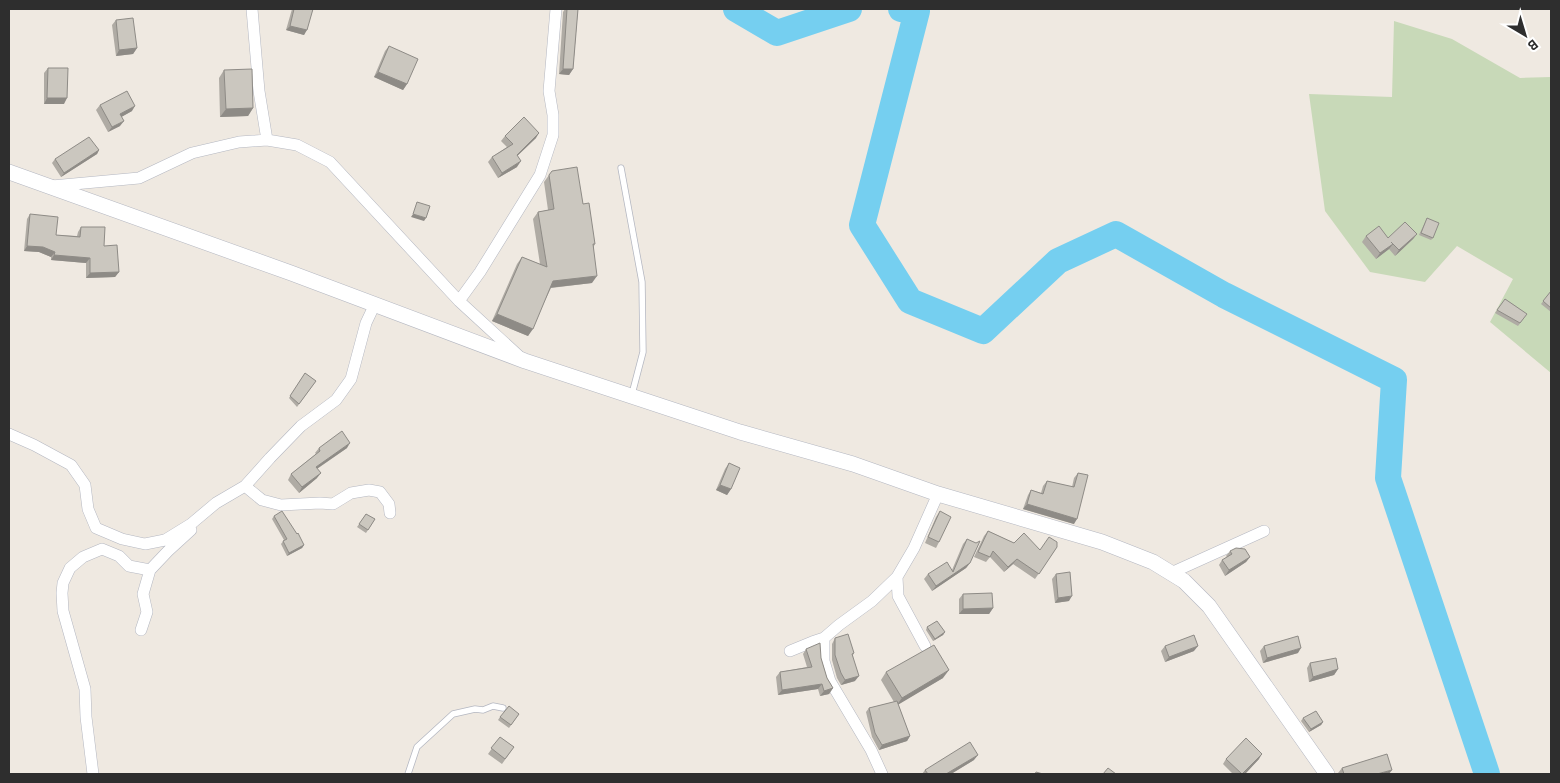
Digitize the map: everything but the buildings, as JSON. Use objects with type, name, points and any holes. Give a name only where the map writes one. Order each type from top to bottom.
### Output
[{"type":"street","points":[[252,9],[267,140]]},
{"type":"street","points":[[459,301],[480,272],[540,175],[553,135],[553,115],[549,91],[556,9]]},
{"type":"street","points":[[49,186],[138,178],[192,153],[239,142],[267,140],[297,145],[330,162],[459,301],[525,361]]},
{"type":"street","points":[[9,172],[375,304],[525,361],[740,432],[853,464],[938,494],[1102,542],[1153,562],[1184,582],[1209,606],[1327,774]]},
{"type":"street","points":[[9,434],[34,444],[71,465],[85,484],[88,509],[96,528],[122,539],[145,544],[165,540],[190,524],[216,503],[246,486],[270,458],[302,426],[336,400],[351,379],[366,323],[375,304]]},
{"type":"street","points":[[246,486],[262,500],[281,505],[333,504],[351,493],[369,490],[380,492],[389,504],[390,513]]},
{"type":"street","points":[[790,651],[824,638],[872,601],[897,577],[914,548],[938,494]]},
{"type":"street","points":[[141,630],[147,612],[143,594],[150,570],[203,520],[216,503]]},
{"type":"street","points":[[1171,573],[1264,531]]},
{"type":"street","points":[[93,774],[86,717],[85,689],[63,611],[63,583],[70,568],[83,557],[102,549],[119,556],[129,566],[150,570]]},
{"type":"street","points":[[897,577],[898,596],[925,646]]},
{"type":"street","points":[[824,638],[824,661],[830,681],[871,750],[882,774]]},
{"type":"lane","points":[[621,168],[642,282],[644,352],[632,396]]},
{"type":"lane","points":[[408,774],[417,747],[453,714],[475,709],[483,710],[493,706],[503,708]]},
{"type":"green space","points":[[1394,21],[1452,39],[1520,78],[1551,77],[1551,373],[1490,322],[1513,279],[1457,246],[1425,282],[1370,272],[1325,211],[1309,94],[1392,97]]},
{"type":"waterway","points":[[736,9],[777,33],[849,9]]},
{"type":"waterway","points":[[901,9],[917,11],[862,225],[910,301],[983,331],[1058,261],[1116,234],[1224,295],[1394,380],[1388,478],[1487,774]]}]
